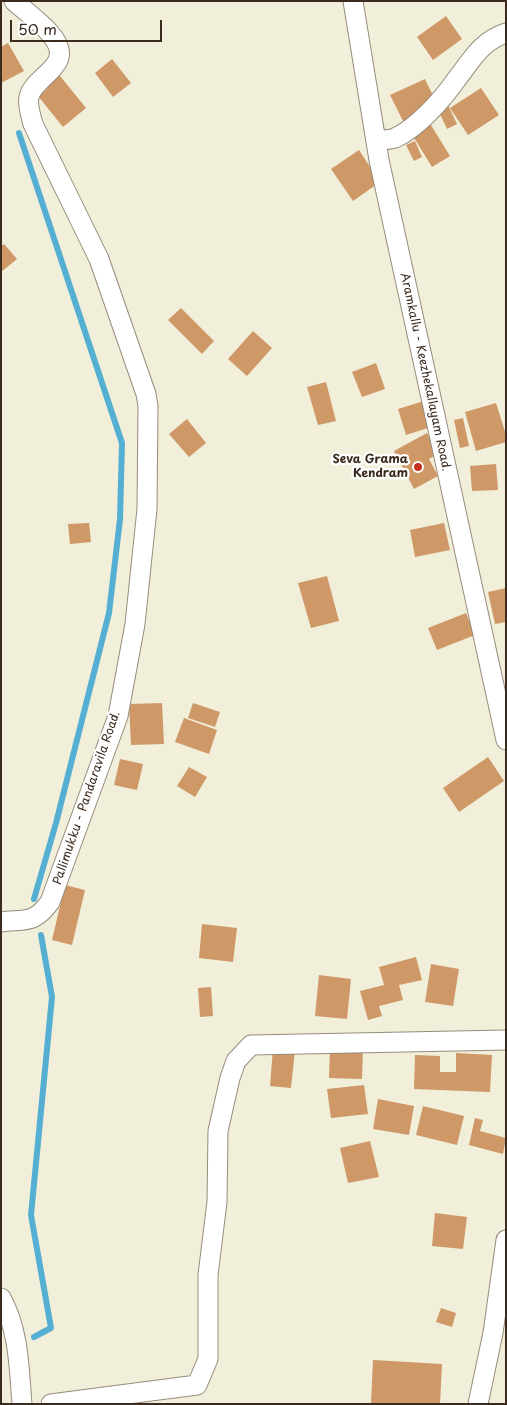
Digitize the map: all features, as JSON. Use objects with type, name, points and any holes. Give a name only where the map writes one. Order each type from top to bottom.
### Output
[{"type":"street","name":"Pallimukku - Pandaravila Road.","points":[[1,922],[29,920],[42,914],[50,902],[118,716],[135,624],[147,510],[148,406],[146,394],[99,259],[33,124],[29,105],[28,99],[31,90],[53,68],[59,58],[59,47],[50,34],[14,1]]},
{"type":"street","name":"Aramkallu - Keezhekallayam Road.","points":[[353,1],[376,140],[506,740]]},
{"type":"street","points":[[376,140],[393,139],[408,131],[436,105],[481,47],[506,34]]},
{"type":"street","points":[[51,1404],[197,1386],[208,1359],[208,1275],[217,1202],[218,1131],[230,1078],[236,1061],[251,1045],[506,1040]]},
{"type":"street","points":[[478,1404],[493,1333],[501,1308],[506,1240]]},
{"type":"street","points":[[1,1298],[14,1328],[22,1404]]},
{"type":"building","points":[[446,16],[462,39],[433,60],[417,37]]},
{"type":"building","points":[[8,43],[24,71],[1,83],[1,47]]},
{"type":"building","points":[[112,59],[131,83],[113,97],[95,73]]},
{"type":"building","points":[[56,71],[86,108],[63,127],[38,96],[47,89],[42,83]]},
{"type":"building","points":[[425,79],[435,100],[406,127],[390,95]]},
{"type":"building","points":[[481,88],[499,115],[468,135],[450,108]]},
{"type":"building","points":[[447,103],[457,124],[447,129],[437,108]]},
{"type":"building","points":[[431,125],[450,156],[432,167],[413,136]]},
{"type":"building","points":[[415,141],[422,157],[414,161],[406,145]]},
{"type":"building","points":[[359,150],[380,182],[353,201],[331,169]]},
{"type":"building","points":[[4,244],[17,259],[1,272],[1,246]]},
{"type":"building","points":[[181,308],[214,341],[202,354],[168,320]]},
{"type":"building","points":[[253,331],[272,348],[247,376],[228,359]]},
{"type":"building","points":[[376,363],[385,389],[362,397],[352,372]]},
{"type":"building","points":[[326,382],[336,421],[318,425],[307,387]]},
{"type":"building","points":[[424,401],[431,427],[406,435],[398,409]]},
{"type":"building","points":[[496,403],[506,435],[506,442],[476,451],[465,412]]},
{"type":"building","points":[[463,418],[469,446],[460,448],[454,420]]},
{"type":"building","points":[[187,419],[206,443],[189,457],[169,434]]},
{"type":"building","name":"Seva Grama Kendram","points":[[427,433],[438,454],[429,459],[438,476],[414,489],[394,451]]},
{"type":"building","points":[[496,464],[498,490],[472,491],[470,466]]},
{"type":"building","points":[[89,523],[91,542],[70,544],[68,524]]},
{"type":"building","points":[[444,523],[450,550],[415,557],[410,530]]},
{"type":"building","points":[[327,576],[339,621],[311,628],[298,583]]},
{"type":"building","points":[[506,588],[506,622],[495,624],[488,592]]},
{"type":"building","points":[[466,613],[475,635],[437,650],[428,628]]},
{"type":"building","points":[[162,703],[164,744],[131,745],[129,704]]},
{"type":"building","points":[[193,703],[220,712],[215,727],[188,718]]},
{"type":"building","points":[[184,718],[217,730],[209,754],[175,742]]},
{"type":"building","points":[[488,757],[504,781],[459,812],[443,788]]},
{"type":"building","points":[[120,759],[143,764],[137,790],[114,785]]},
{"type":"building","points":[[189,767],[207,777],[195,797],[177,786]]},
{"type":"building","points":[[65,885],[85,890],[72,945],[52,940]]},
{"type":"building","points":[[202,924],[237,928],[233,962],[199,958]]},
{"type":"building","points":[[416,957],[422,980],[399,985],[403,1000],[379,1006],[382,1016],[368,1020],[360,991],[384,985],[379,967]]},
{"type":"building","points":[[431,964],[459,969],[453,1006],[425,1002]]},
{"type":"building","points":[[319,975],[351,979],[347,1019],[315,1016]]},
{"type":"building","points":[[211,987],[213,1016],[200,1017],[198,988]]},
{"type":"building","points":[[330,1047],[363,1048],[362,1079],[329,1078]]},
{"type":"building","points":[[273,1048],[295,1050],[291,1088],[270,1086]]},
{"type":"building","points":[[456,1053],[492,1055],[490,1092],[414,1089],[415,1055],[440,1056],[440,1072],[456,1072]]},
{"type":"building","points":[[364,1085],[368,1114],[331,1118],[327,1089]]},
{"type":"building","points":[[378,1099],[414,1106],[409,1135],[373,1129]]},
{"type":"building","points":[[423,1106],[464,1116],[457,1145],[416,1135]]},
{"type":"building","points":[[475,1118],[483,1120],[480,1131],[506,1138],[503,1154],[469,1145]]},
{"type":"building","points":[[370,1141],[379,1177],[348,1183],[340,1148]]},
{"type":"building","points":[[435,1213],[467,1217],[463,1249],[432,1246]]},
{"type":"building","points":[[441,1308],[456,1313],[452,1327],[436,1322]]},
{"type":"building","points":[[373,1360],[442,1364],[440,1404],[371,1404]]},
{"type":"waterway","points":[[19,133],[122,443],[120,519],[109,613],[56,823],[34,899]]},
{"type":"waterway","points":[[34,1337],[51,1328],[31,1215],[52,997],[41,935]]},
{"type":"place","name":"Seva Grama Kendram","points":[[418,467]]}]
